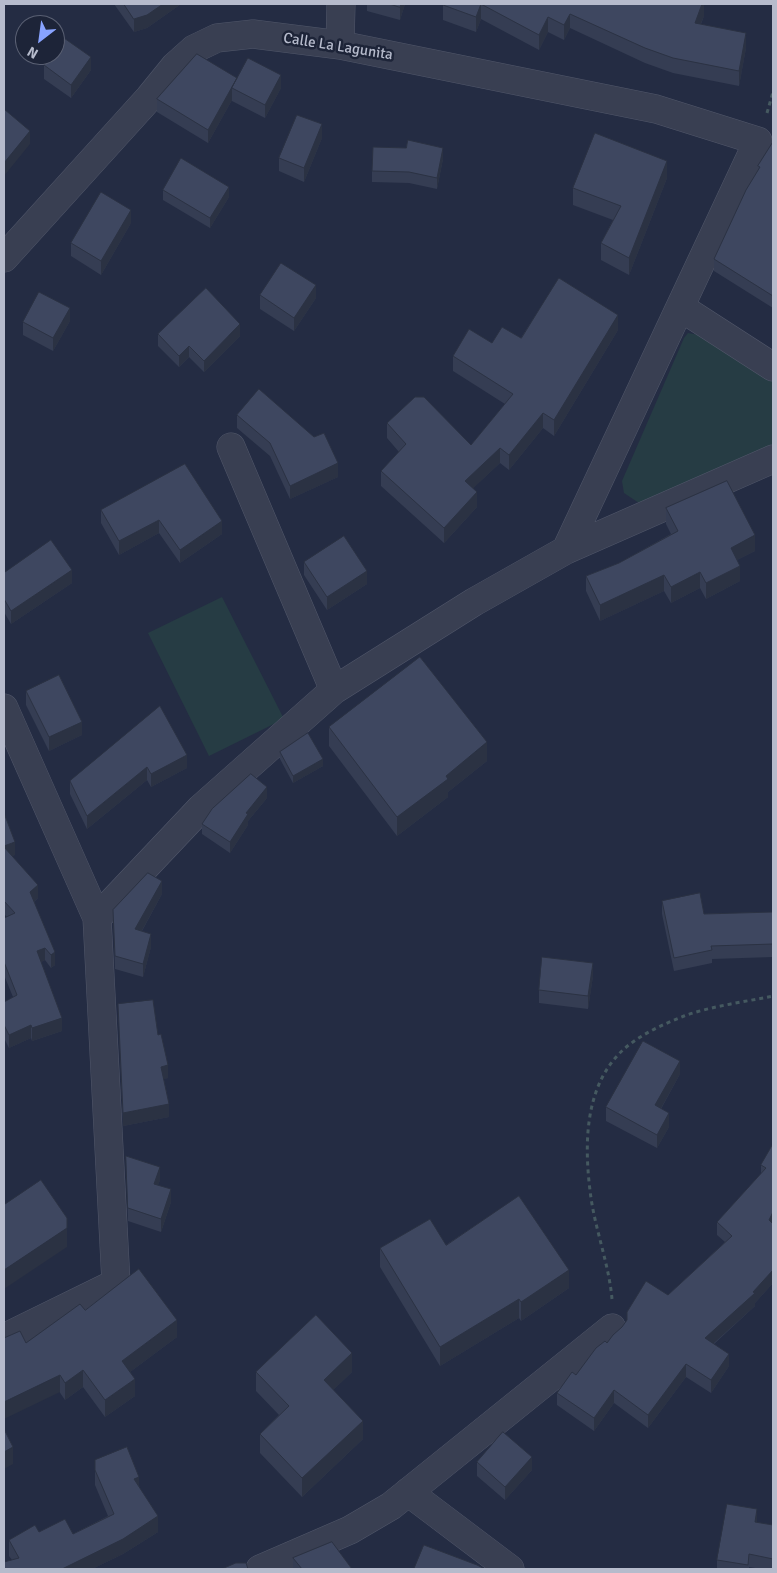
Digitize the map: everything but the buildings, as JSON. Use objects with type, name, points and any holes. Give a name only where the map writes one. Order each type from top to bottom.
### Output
[{"type":"street","points":[[340,45],[341,4]]},
{"type":"street","name":"Calle La Lagunita","points":[[4,258],[149,98],[175,66],[194,49],[217,38],[253,34],[340,45],[656,109],[758,141],[680,308]]},
{"type":"street","points":[[566,550],[680,308],[773,367]]},
{"type":"street","points":[[231,447],[334,690]]},
{"type":"street","points":[[98,918],[200,808],[334,690],[474,602],[566,550],[773,459]]},
{"type":"street","points":[[4,708],[98,918],[116,1283],[4,1338]]},
{"type":"street","points":[[260,1569],[350,1530],[391,1506],[612,1328]]},
{"type":"street","points":[[408,1492],[510,1569]]},
{"type":"path","points":[[612,1328],[612,1294],[597,1232],[588,1168],[587,1140],[591,1106],[603,1077],[624,1049],[647,1033],[686,1016],[773,996]]},
{"type":"shaded area","points":[[688,333],[699,335],[773,380],[773,444],[651,502],[639,503],[624,493],[622,481],[684,338]]},
{"type":"shaded area","points":[[222,597],[284,719],[209,756],[148,633]]}]
